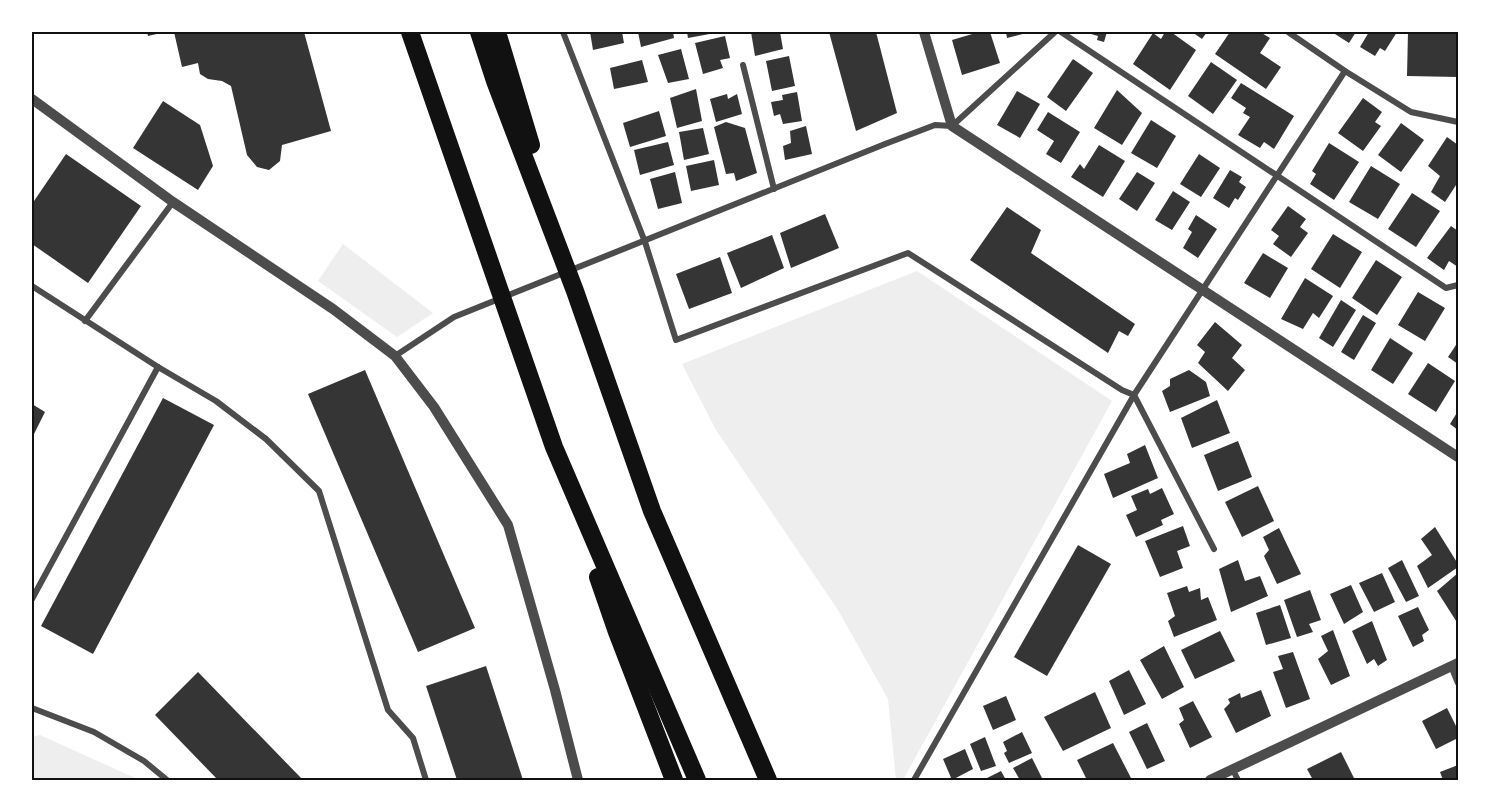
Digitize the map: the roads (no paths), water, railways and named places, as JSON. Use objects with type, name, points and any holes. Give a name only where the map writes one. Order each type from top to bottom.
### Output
[{"type":"highway","points":[[410,32],[617,632],[674,780]]},
{"type":"highway","points":[[479,32],[495,81],[575,291],[652,511],[768,780]]},
{"type":"highway","points":[[497,32],[575,291]]},
{"type":"highway","points":[[554,447],[698,780]]},
{"type":"street","points":[[563,32],[645,242],[676,340],[908,253],[1122,390],[1134,395],[1214,549]]},
{"type":"street","points":[[924,32],[952,126]]},
{"type":"street","points":[[952,126],[1055,32]]},
{"type":"street","points":[[1061,32],[1446,288],[1458,285]]},
{"type":"street","points":[[1288,32],[1411,112],[1458,122]]},
{"type":"street","points":[[743,65],[774,189]]},
{"type":"street","points":[[914,780],[1134,395],[1345,71]]},
{"type":"street","points":[[32,99],[173,202],[333,309],[395,356],[434,407],[508,525],[578,780]]},
{"type":"street","points":[[395,356],[454,317],[935,125],[952,126],[1458,457]]},
{"type":"street","points":[[85,321],[173,202]]},
{"type":"street","points":[[32,297],[34,288],[216,401],[266,439],[319,491],[388,710],[413,738],[426,780]]},
{"type":"street","points":[[32,599],[158,367]]},
{"type":"street","points":[[1210,780],[1235,775],[1455,664],[1458,683]]},
{"type":"street","points":[[32,708],[94,732],[144,761],[167,780]]}]
